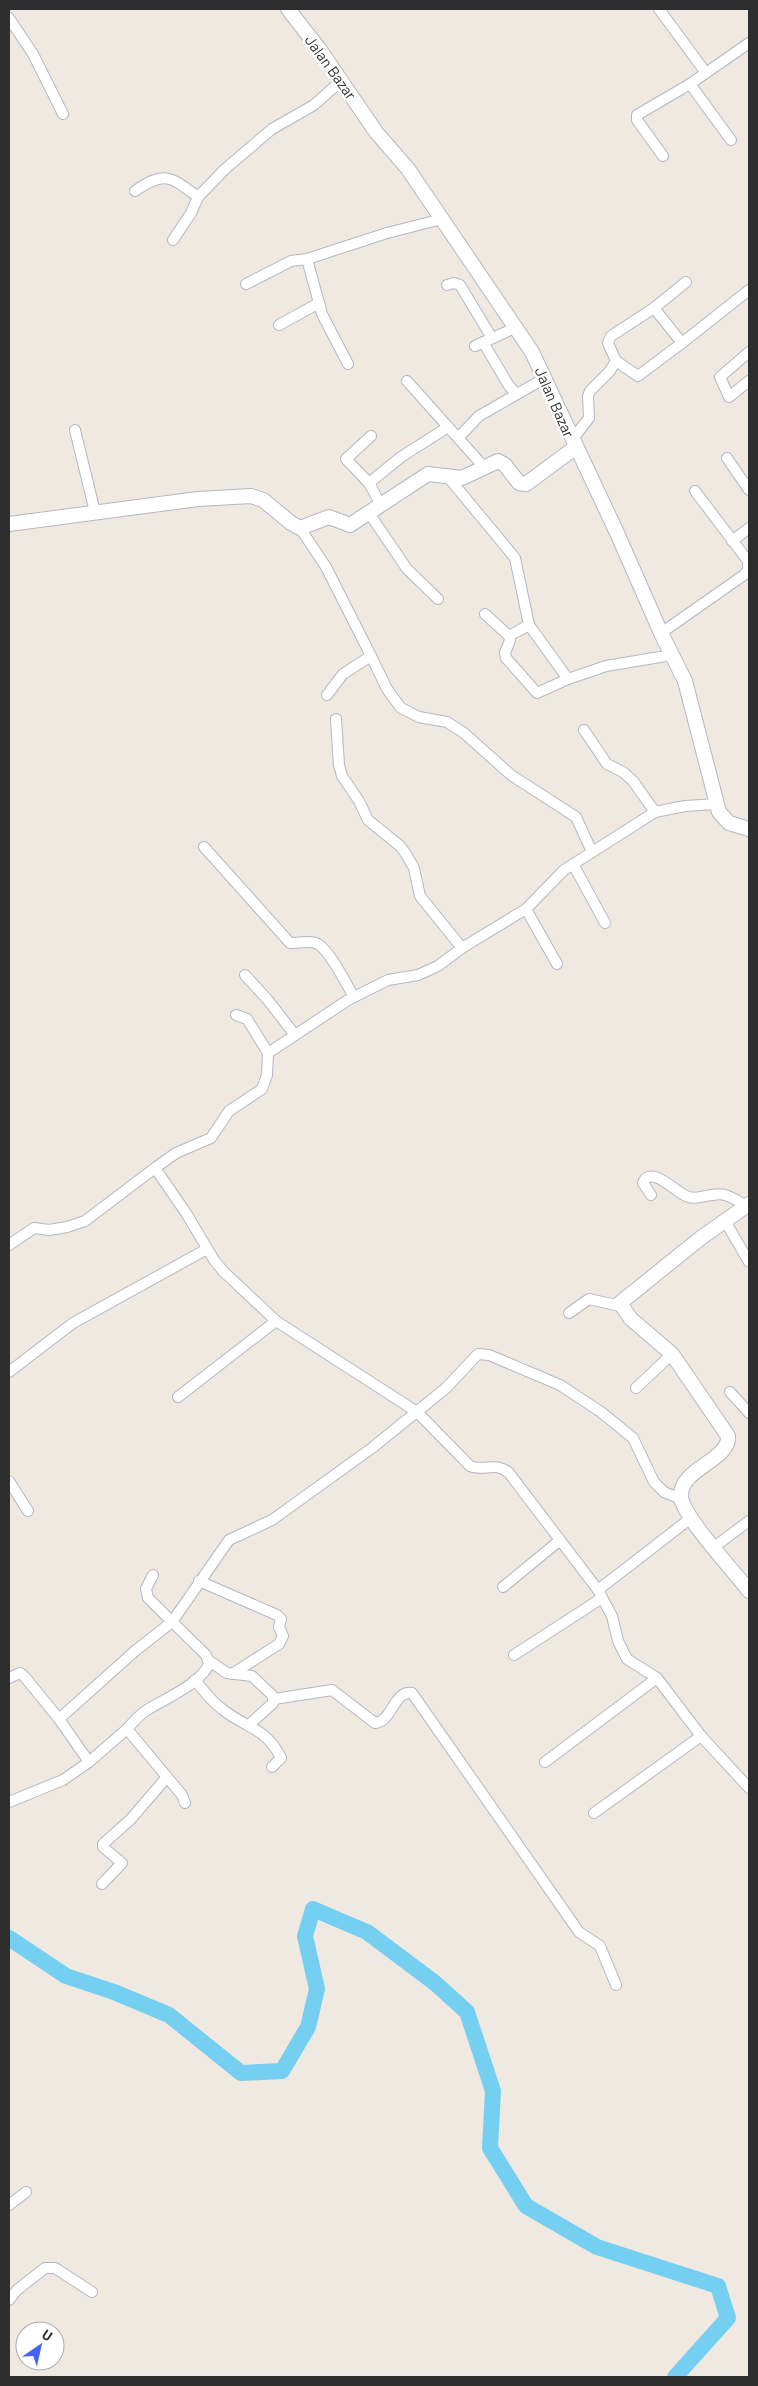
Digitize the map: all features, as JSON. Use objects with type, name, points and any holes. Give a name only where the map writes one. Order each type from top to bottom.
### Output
[{"type":"street","name":"Jalan Bazar","points":[[288,9],[342,80],[376,132],[408,169],[517,327],[545,378],[574,444],[666,630],[672,655],[691,696],[719,812],[729,822],[748,829]]},
{"type":"street","points":[[659,9],[706,73]]},
{"type":"street","points":[[9,18],[33,54],[63,114]]},
{"type":"street","points":[[663,156],[636,118],[640,113],[690,84],[749,43]]},
{"type":"street","points":[[173,240],[191,214],[198,198],[225,169],[272,129],[314,105],[342,80]]},
{"type":"street","points":[[690,84],[731,140]]},
{"type":"street","points":[[135,191],[149,182],[167,177],[173,179],[198,198]]},
{"type":"street","points":[[246,284],[291,261],[307,259],[386,233],[442,219]]},
{"type":"street","points":[[307,259],[322,314],[348,364]]},
{"type":"street","points":[[686,282],[654,308],[611,336],[608,343],[616,361],[638,376],[749,290]]},
{"type":"street","points":[[447,285],[454,283],[460,285],[484,342],[508,386],[517,394]]},
{"type":"street","points":[[279,325],[319,303]]},
{"type":"street","points":[[654,308],[682,343]]},
{"type":"street","points":[[484,342],[517,327]]},
{"type":"street","points":[[749,352],[720,377],[729,398],[749,381]]},
{"type":"street","points":[[300,528],[329,517],[350,525],[428,474],[462,478],[492,463],[501,462],[519,483],[526,484],[574,444],[589,418],[588,396],[590,391],[609,372],[616,361]]},
{"type":"street","points":[[459,438],[479,416],[545,378]]},
{"type":"street","points":[[407,381],[484,467]]},
{"type":"street","points":[[370,483],[401,457],[448,426]]},
{"type":"street","points":[[75,430],[95,512]]},
{"type":"street","points":[[372,436],[346,459],[370,483],[381,505]]},
{"type":"street","points":[[727,458],[749,490]]},
{"type":"street","points":[[448,477],[516,558],[530,625],[568,679]]},
{"type":"street","points":[[666,630],[744,575],[748,570],[748,561],[695,491]]},
{"type":"street","points":[[9,524],[198,499],[251,496],[263,500],[300,528],[326,567],[387,689],[401,708],[419,717],[447,722],[464,733],[517,779],[576,818],[592,852]]},
{"type":"street","points":[[369,513],[407,569],[438,599]]},
{"type":"street","points":[[732,541],[749,528]]},
{"type":"street","points":[[485,614],[509,636],[510,640],[505,653],[506,658],[535,692],[539,693],[568,679],[606,666],[672,655]]},
{"type":"street","points":[[509,636],[530,625]]},
{"type":"street","points":[[327,695],[343,674],[371,656]]},
{"type":"street","points":[[336,719],[339,765],[342,776],[360,801],[368,820],[400,846],[406,854],[414,868],[420,896],[462,948]]},
{"type":"street","points":[[584,730],[607,764],[634,780],[655,812]]},
{"type":"street","points":[[268,1053],[354,997],[388,980],[428,972],[462,948],[526,909],[553,880],[573,864],[655,812],[685,806],[716,804]]},
{"type":"street","points":[[204,847],[290,942],[318,944],[327,954],[354,997]]},
{"type":"street","points":[[573,864],[605,923]]},
{"type":"street","points":[[526,909],[557,964]]},
{"type":"street","points":[[244,975],[268,998],[295,1035]]},
{"type":"street","points":[[9,1245],[34,1228],[49,1230],[67,1227],[85,1220],[176,1153],[211,1138],[229,1111],[262,1089],[267,1075],[268,1053],[251,1024],[243,1016],[236,1014]]},
{"type":"street","points":[[155,1168],[223,1271],[276,1321],[417,1412],[470,1466],[476,1469],[494,1466],[505,1469],[600,1594],[612,1616],[622,1652],[627,1659],[656,1678],[701,1736],[749,1788]]},
{"type":"street","points":[[651,1195],[644,1180],[648,1177],[659,1177],[690,1198],[725,1195],[748,1205]]},
{"type":"street","points":[[620,1306],[623,1299],[748,1205]]},
{"type":"street","points":[[725,1221],[749,1262]]},
{"type":"street","points":[[9,1372],[73,1322],[207,1249]]},
{"type":"street","points":[[569,1313],[589,1299],[620,1306],[631,1319],[672,1354],[726,1431],[728,1440],[726,1448],[687,1480],[681,1491],[681,1499],[691,1518],[714,1547],[745,1576],[749,1590]]},
{"type":"street","points":[[178,1397],[276,1321]]},
{"type":"street","points":[[636,1388],[672,1354]]},
{"type":"street","points":[[59,1719],[135,1651],[172,1622],[229,1540],[272,1520],[417,1412],[446,1388],[475,1355],[490,1355],[560,1385],[625,1430],[636,1443],[654,1482],[664,1492],[681,1499]]},
{"type":"street","points":[[730,1392],[749,1413]]},
{"type":"street","points":[[9,1482],[28,1511]]},
{"type":"street","points":[[514,1655],[600,1594],[691,1518]]},
{"type":"street","points":[[714,1547],[749,1522]]},
{"type":"street","points":[[503,1587],[559,1541]]},
{"type":"street","points":[[153,1575],[145,1593],[208,1660],[232,1674],[244,1673],[252,1676],[274,1699]]},
{"type":"street","points":[[199,1581],[277,1615],[281,1619],[279,1627],[283,1636],[279,1644],[232,1674]]},
{"type":"street","points":[[9,1802],[63,1780],[89,1762],[146,1711],[205,1673],[208,1660]]},
{"type":"street","points":[[9,1678],[22,1674],[59,1719],[89,1762]]},
{"type":"street","points":[[545,1762],[656,1678]]},
{"type":"street","points":[[196,1680],[222,1710],[250,1724],[268,1739],[280,1756],[280,1760],[272,1767]]},
{"type":"street","points":[[274,1699],[332,1690],[375,1723],[383,1720],[404,1695],[412,1693],[579,1932],[600,1946],[616,1985]]},
{"type":"street","points":[[250,1724],[271,1706],[274,1699]]},
{"type":"street","points":[[127,1729],[182,1795],[185,1803]]},
{"type":"street","points":[[594,1813],[701,1736]]},
{"type":"street","points":[[102,1884],[122,1863],[103,1844],[130,1820],[167,1777]]},
{"type":"street","points":[[9,2205],[26,2192]]},
{"type":"street","points":[[9,2300],[29,2280],[45,2268],[50,2267],[56,2268],[92,2292]]},
{"type":"waterway","points":[[9,1938],[66,1976],[114,1992],[169,2015],[241,2073],[282,2071],[308,2027],[317,1989],[305,1936],[313,1909],[367,1932],[435,1983],[467,2012],[493,2091],[490,2148],[526,2206],[597,2247],[718,2286],[728,2318],[675,2377]]}]
